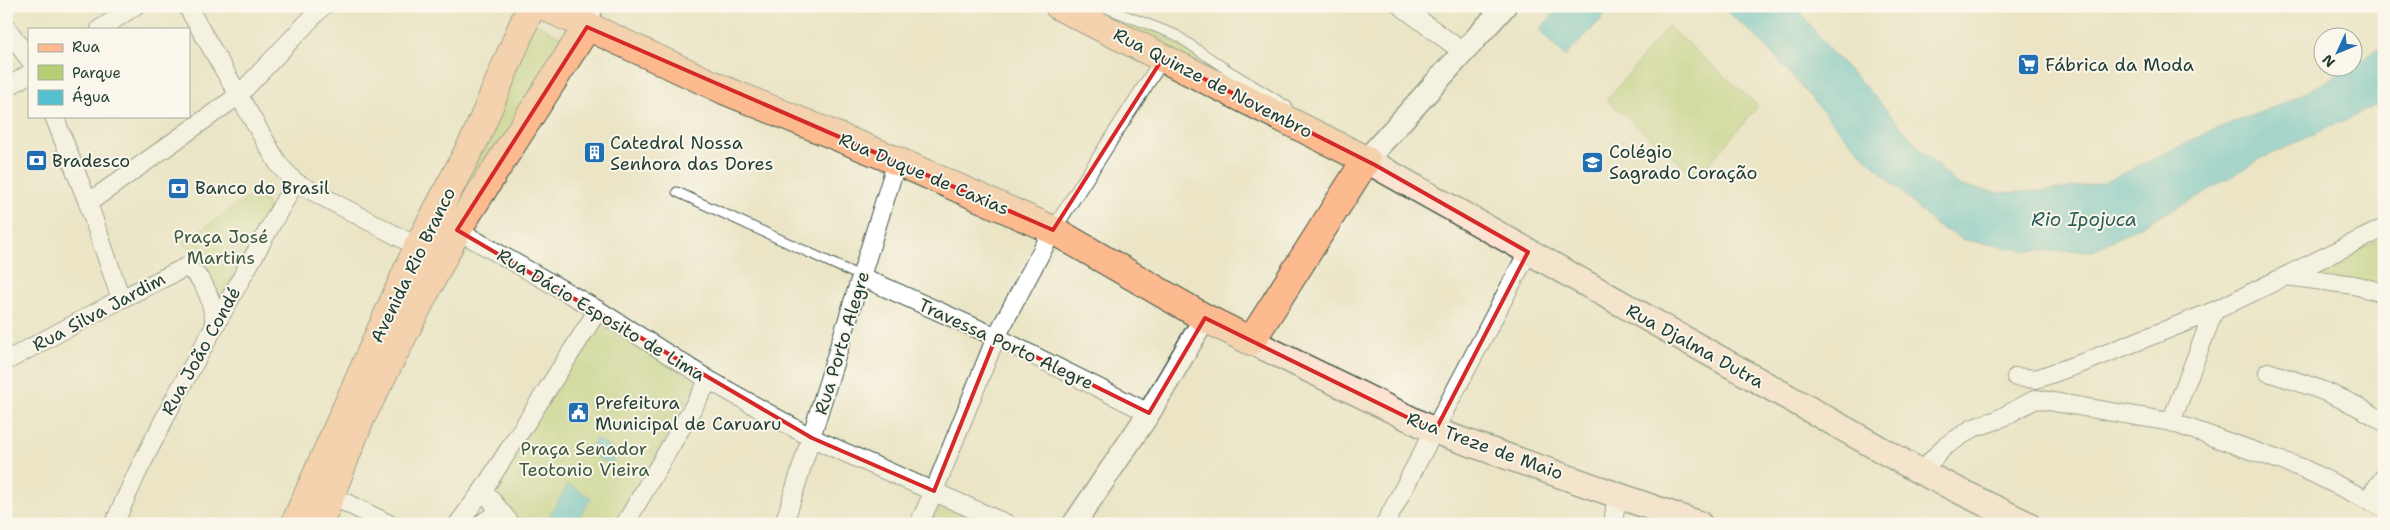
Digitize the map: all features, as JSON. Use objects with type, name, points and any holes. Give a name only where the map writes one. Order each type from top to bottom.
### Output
[{"type":"main road","name":"Avenida Rio Branco","points":[[295,524],[418,247],[476,137],[531,6]]},
{"type":"main road","name":"Rua Duque de Caxias","points":[[544,6],[592,17],[724,90],[897,161],[1053,230],[1205,318],[1251,341]]},
{"type":"main road","name":"Rua Quinze de Novembro","points":[[1059,6],[1163,58],[1368,153]]},
{"type":"main road","name":"Avenida Rio Branco","points":[[319,524],[360,419],[457,230],[592,17]]},
{"type":"main road","name":"Rua Djalma Dutra","points":[[1368,153],[1528,252],[1921,472],[2028,524]]},
{"type":"main road","points":[[1251,341],[1368,153]]},
{"type":"main road","name":"Rua Treze de Maio","points":[[1251,341],[1435,431],[1699,524]]},
{"type":"street","points":[[102,28],[135,6]]},
{"type":"street","points":[[187,6],[279,165],[295,182],[418,247],[457,230]]},
{"type":"street","points":[[88,203],[239,95],[323,6]]},
{"type":"street","points":[[1401,6],[1463,52]]},
{"type":"street","points":[[1368,153],[1505,6]]},
{"type":"street","points":[[6,27],[28,58]]},
{"type":"street","points":[[919,524],[996,337],[1053,230],[1163,58]]},
{"type":"street","points":[[6,88],[28,75]]},
{"type":"street","points":[[55,118],[88,203],[121,299]]},
{"type":"street","name":"Rua Porto Alegre","points":[[784,524],[897,161]]},
{"type":"street","name":"Rua João Condé","points":[[114,524],[136,473],[215,325],[295,182]]},
{"type":"street","points":[[2016,378],[2036,379],[2085,362],[2214,311],[2384,228]]},
{"type":"street","name":"Rua Dácio Esposito de Lima","points":[[457,230],[598,310],[709,380],[812,438],[1007,524]]},
{"type":"street","points":[[1385,524],[1528,252]]},
{"type":"street","name":"Rua Silva Jardim","points":[[6,361],[121,299],[186,267],[194,271],[210,297],[215,325]]},
{"type":"street","points":[[2286,276],[2354,285],[2384,293]]},
{"type":"street","name":"Travessa Porto Alegre","points":[[862,277],[996,337],[1149,413]]},
{"type":"street","points":[[458,524],[598,310]]},
{"type":"street","points":[[2171,422],[2214,311]]},
{"type":"street","points":[[1074,524],[1149,413],[1205,318]]},
{"type":"street","points":[[2268,372],[2318,388],[2366,410],[2384,422]]},
{"type":"street","points":[[625,524],[709,380]]},
{"type":"street","points":[[1921,472],[1944,446],[1973,428],[1997,420],[2036,399],[2171,422],[2302,468],[2384,508]]},
{"type":"street","points":[[2368,499],[2384,477]]},
{"type":"street","points":[[481,524],[506,518],[482,490]]},
{"type":"street","points":[[330,494],[389,524]]},
{"type":"street","points":[[1613,524],[1617,494]]},
{"type":"lane","points":[[1101,6],[1176,35],[1223,67],[1298,111]]},
{"type":"lane","points":[[677,192],[862,277]]},
{"type":"highlighted area","points":[[587,27],[1053,230],[1163,58],[1375,165],[1528,252],[1435,431],[1205,318],[1149,413],[996,337],[934,491],[812,438],[457,230]]},
{"type":"green space","points":[[1091,12],[1128,22],[1162,36],[1193,55],[1223,79]]},
{"type":"green space","points":[[531,20],[570,42],[458,219],[433,233]]},
{"type":"green space","points":[[1668,26],[1758,106],[1697,178],[1607,100]]},
{"type":"green space","name":"Praça José Martins","points":[[259,190],[270,209],[220,299],[198,260],[183,242]]},
{"type":"green space","points":[[2384,238],[2384,287],[2303,274]]},
{"type":"green space","name":"Praça Senador Teotonio Vieira","points":[[597,323],[697,382],[617,524],[517,524],[492,493]]},
{"type":"green space","points":[[943,500],[995,524],[931,524]]},
{"type":"water","points":[[1561,6],[1610,6],[1612,8],[1565,57],[1539,30]]},
{"type":"water","name":"Rio Ipojuca","points":[[1721,6],[1796,6],[1827,47],[1878,100],[1921,150],[1958,185],[1998,193],[2046,191],[2103,183],[2215,129],[2280,105],[2331,78],[2362,78],[2362,59],[2384,45],[2384,102],[2256,161],[2201,195],[2092,251],[2026,251],[1965,240],[1935,225],[1846,138],[1763,43]]},
{"type":"water","points":[[595,438],[618,453],[610,465],[590,454]]},
{"type":"water","points":[[568,484],[591,498],[575,524],[545,524]]},
{"type":"place","name":"Fábrica da Moda","points":[[2029,65]]},
{"type":"place","name":"Catedral Nossa Senhora das Dores","points":[[594,153]]},
{"type":"place","name":"Bradesco","points":[[36,161]]},
{"type":"place","name":"Colégio Sagrado Coração","points":[[1593,162]]},
{"type":"place","name":"Banco do Brasil","points":[[179,188]]},
{"type":"place","name":"Prefeitura Municipal de Caruaru","points":[[579,413]]}]
